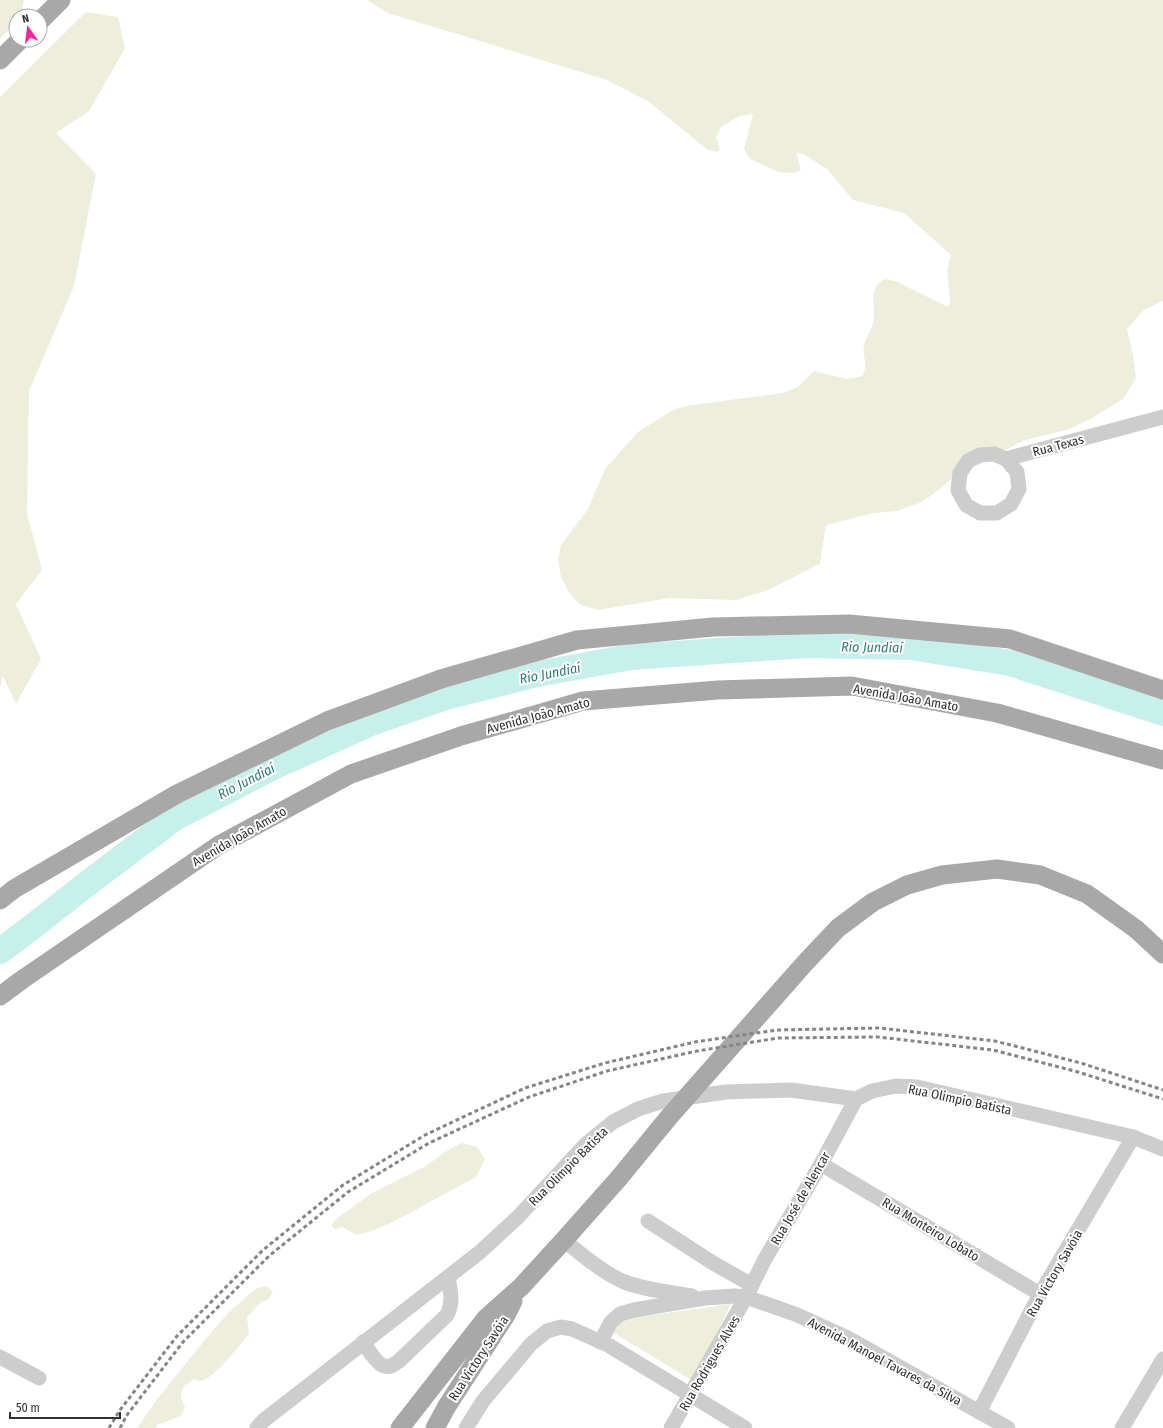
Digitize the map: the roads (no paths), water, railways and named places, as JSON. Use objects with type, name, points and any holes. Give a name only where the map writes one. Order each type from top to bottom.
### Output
[{"type":"main road","points":[[48,13],[61,0]]},
{"type":"main road","points":[[0,60],[12,48]]},
{"type":"main road","points":[[0,900],[14,889],[177,794],[327,721],[441,679],[577,640],[713,627],[849,624],[1010,639],[1163,690]]},
{"type":"main road","name":"Avenida João Amato","points":[[0,996],[219,845],[351,774],[461,736],[583,702],[718,690],[852,686],[997,713],[1163,760]]},
{"type":"main road","points":[[400,1428],[486,1318],[521,1287],[564,1240],[619,1178],[669,1117],[805,963],[838,928],[872,902],[907,885],[942,875],[997,869],[1040,875],[1087,894],[1136,930],[1163,954]]},
{"type":"main road","name":"Rua Victory Savóia","points":[[435,1428],[447,1406],[506,1315],[521,1287]]},
{"type":"street","name":"Rua Texas","points":[[1006,459],[1017,472],[1019,489],[1012,504],[997,513],[980,513],[966,504],[958,490],[960,473],[968,461],[980,454],[994,454],[1006,459],[1163,417]]},
{"type":"street","name":"Rua Olimpio Batista","points":[[257,1428],[263,1421],[363,1342],[480,1252],[518,1217],[586,1144],[613,1122],[638,1108],[663,1101],[726,1092],[791,1090],[856,1099],[872,1091],[896,1086],[917,1087],[1133,1137],[1163,1150]]},
{"type":"street","name":"Rua José de Alencar","points":[[749,1291],[765,1259],[821,1164],[856,1099]]},
{"type":"street","name":"Rua Victory Savóia","points":[[979,1412],[1040,1294],[1133,1137]]},
{"type":"street","name":"Rua Monteiro Lobato","points":[[821,1164],[1040,1294]]},
{"type":"street","points":[[648,1221],[713,1263],[749,1291]]},
{"type":"street","points":[[564,1240],[594,1264],[623,1281],[648,1288],[705,1298]]},
{"type":"street","points":[[363,1342],[381,1365],[386,1367],[392,1366],[399,1361],[447,1315],[451,1307],[452,1299],[448,1277]]},
{"type":"street","name":"Avenida Manoel Tavares da Silva","points":[[600,1342],[611,1322],[620,1314],[634,1310],[705,1298],[735,1296],[749,1291],[848,1338],[1008,1428]]},
{"type":"street","name":"Rua Rodrigues Alves","points":[[671,1428],[749,1291]]},
{"type":"street","points":[[470,1426],[483,1401],[531,1344],[547,1331],[561,1327],[572,1328],[600,1342],[745,1428]]},
{"type":"street","points":[[0,1357],[40,1378]]},
{"type":"street","points":[[1122,1428],[1163,1359]]},
{"type":"waterway","name":"Rio Jundiaí","points":[[0,951],[173,819],[267,770],[371,723],[446,697],[537,674],[631,657],[806,645],[910,647],[1010,663],[1163,713]]},
{"type":"railway","points":[[109,1428],[120,1410],[177,1336],[263,1250],[343,1185],[425,1135],[525,1088],[605,1063],[695,1042],[777,1030],[879,1028],[995,1041],[1081,1063],[1163,1090]]},
{"type":"railway","points":[[120,1428],[127,1415],[183,1342],[269,1256],[348,1192],[429,1143],[529,1097],[607,1071],[697,1051],[778,1038],[878,1037],[993,1050],[1078,1072],[1163,1099]]}]
